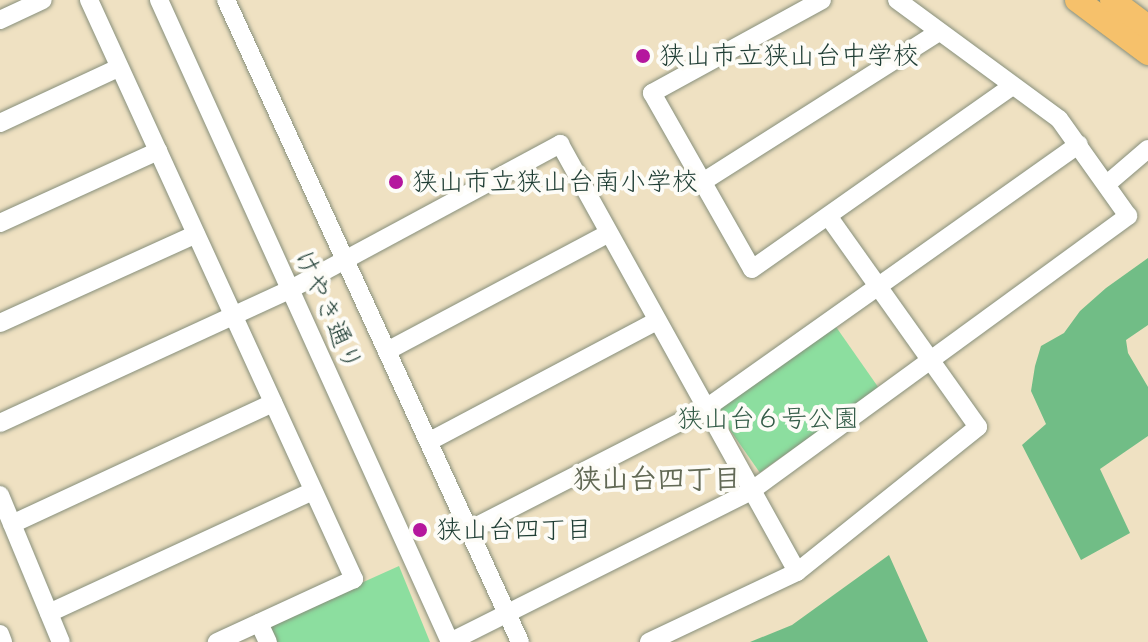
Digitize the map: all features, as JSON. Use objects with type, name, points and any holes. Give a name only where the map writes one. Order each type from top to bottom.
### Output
[{"type":"main road","points":[[1077,0],[1148,53]]},
{"type":"main road","points":[[1112,0],[1148,27]]},
{"type":"street","points":[[0,20],[43,0]]},
{"type":"street","points":[[89,0],[354,579],[217,642]]},
{"type":"street","name":"けやき通り","points":[[159,0],[450,642]]},
{"type":"street","points":[[226,0],[520,642]]},
{"type":"street","points":[[822,0],[652,93],[752,269],[1012,86]]},
{"type":"street","points":[[450,642],[751,491],[1128,216],[1059,119],[897,0]]},
{"type":"street","points":[[701,183],[939,32]]},
{"type":"street","points":[[0,123],[118,68]]},
{"type":"street","points":[[0,423],[291,289],[560,144],[797,572]]},
{"type":"street","points":[[469,530],[705,409],[1079,144]]},
{"type":"street","points":[[1107,184],[1148,149]]},
{"type":"street","points":[[0,223],[158,151]]},
{"type":"street","points":[[650,642],[797,572],[978,427],[829,217]]},
{"type":"street","points":[[387,351],[609,233]]},
{"type":"street","points":[[0,323],[196,234]]},
{"type":"street","points":[[430,441],[657,321]]},
{"type":"street","points":[[12,524],[273,403]]},
{"type":"street","points":[[49,613],[313,491]]},
{"type":"street","points":[[0,495],[61,642]]},
{"type":"street","points":[[259,623],[268,642]]},
{"type":"street","points":[[0,634],[3,642]]},
{"type":"green space","points":[[1148,258],[1148,325],[1126,340],[1128,353],[1148,387],[1148,436],[1100,469],[1130,533],[1081,560],[1022,445],[1046,424],[1031,391],[1035,366],[1041,346],[1064,333],[1080,311]]},
{"type":"green space","name":"狭山台６号公園","points":[[834,324],[879,389],[760,472],[714,408]]},
{"type":"green space","points":[[889,555],[928,642],[750,642],[792,625]]},
{"type":"green space","points":[[399,566],[430,642],[274,642],[270,624]]},
{"type":"place","name":"狭山市立狭山台中学校","points":[[643,56]]},
{"type":"place","name":"狭山市立狭山台南小学校","points":[[396,182]]},
{"type":"place","name":"狭山台四丁目","points":[[420,530]]},
{"type":"district","name":"狭山台四丁目","points":[[657,478]]}]
